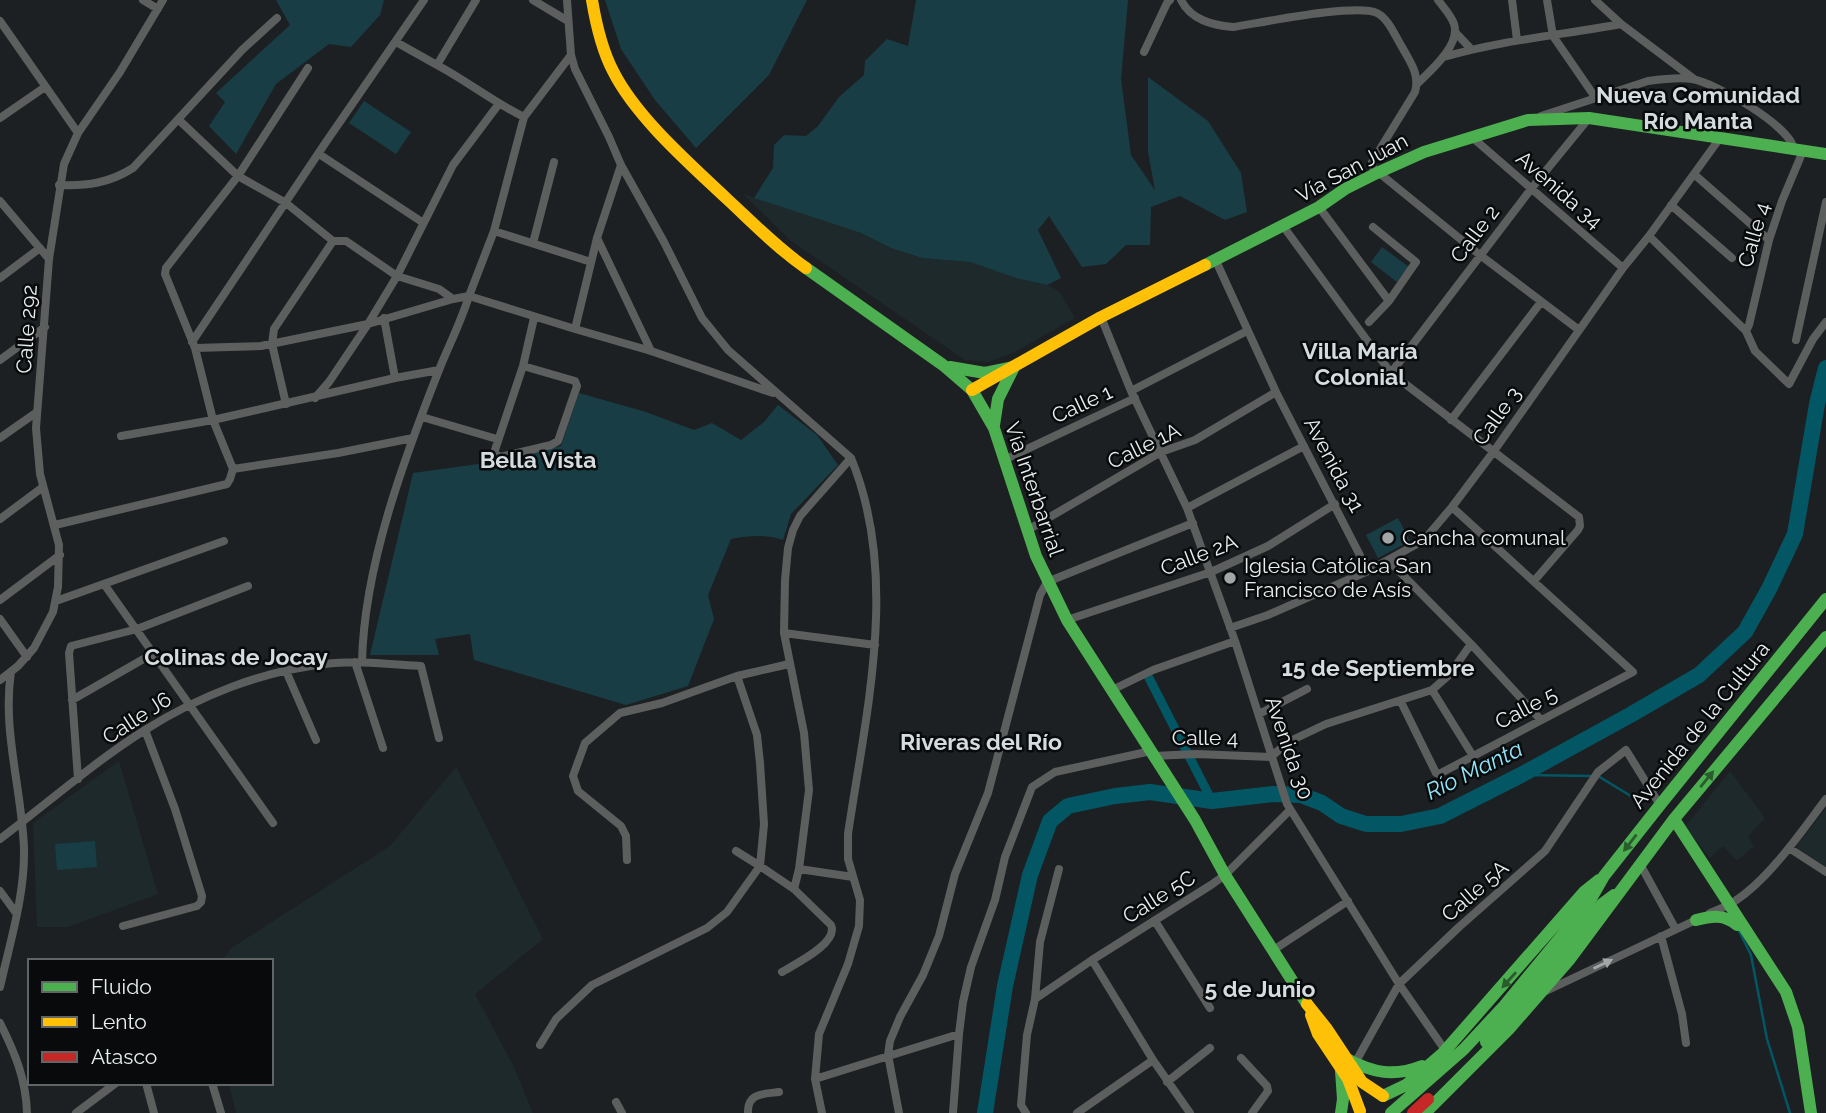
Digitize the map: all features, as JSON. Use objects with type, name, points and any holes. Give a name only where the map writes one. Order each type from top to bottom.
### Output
[{"type":"main road","name":"Vía Interbarrial","points":[[592,0],[595,20],[613,71],[658,131],[689,163],[786,254],[943,365],[972,390],[994,428],[1006,459],[1026,530],[1046,582],[1067,620],[1114,689],[1195,820],[1225,875],[1307,1005],[1328,1030],[1347,1063],[1362,1082],[1382,1096],[1396,1100],[1405,1113]]},
{"type":"main road","name":"Vía San Juan","points":[[972,390],[1101,317],[1320,207],[1345,189],[1377,173],[1424,152],[1528,120],[1589,118],[1826,154]]},
{"type":"main road","points":[[943,365],[985,373],[1014,367]]},
{"type":"main road","points":[[994,428],[998,399],[1014,367]]},
{"type":"main road","name":"Avenida de la Cultura","points":[[1391,1113],[1485,1028],[1592,897],[1604,876],[1826,599]]},
{"type":"main road","name":"Avenida de la Cultura","points":[[1424,1113],[1542,993],[1606,914],[1620,890],[1674,819],[1826,637]]},
{"type":"main road","points":[[1674,819],[1781,985],[1792,1009],[1805,1064],[1811,1113]]},
{"type":"main road","name":"Avenida de la Cultura","points":[[1360,1112],[1369,1100],[1406,1085],[1444,1051],[1584,892],[1604,876]]},
{"type":"main road","name":"Avenida de la Cultura","points":[[1413,1113],[1475,1054],[1535,987],[1602,904],[1620,890]]},
{"type":"main road","points":[[1696,920],[1711,916],[1727,917],[1750,939]]},
{"type":"main road","points":[[1341,1113],[1347,1063],[1379,1074],[1399,1075],[1423,1066],[1444,1051]]},
{"type":"main road","name":"Vía Interbarrial","points":[[1347,1063],[1360,1112]]},
{"type":"street","points":[[143,0],[158,9]]},
{"type":"street","name":"Calle 292","points":[[0,680],[27,657],[49,623],[57,601],[60,555],[55,525],[43,487],[36,442],[49,259],[64,164],[78,132],[120,72],[163,0]]},
{"type":"street","points":[[194,345],[286,203],[424,0]]},
{"type":"street","points":[[437,65],[476,0]]},
{"type":"street","points":[[533,0],[568,21]]},
{"type":"street","points":[[567,0],[571,55],[575,69],[621,165],[702,318],[728,350],[851,458],[861,481],[871,532],[875,579],[875,645],[848,834],[848,859],[860,900],[859,926],[848,964],[819,1034],[815,1079],[822,1113]]},
{"type":"street","points":[[1144,52],[1170,0]]},
{"type":"street","points":[[1181,0],[1184,7],[1197,18],[1215,25],[1233,27],[1350,10],[1377,13],[1389,25],[1415,70],[1417,84],[1415,92],[1372,162],[1373,168],[1480,255],[1579,330]]},
{"type":"street","points":[[1438,0],[1452,20],[1455,32],[1471,49]]},
{"type":"street","points":[[1512,0],[1517,40]]},
{"type":"street","points":[[1547,0],[1553,36],[1595,97]]},
{"type":"street","points":[[1595,0],[1621,24],[1694,79],[1736,97],[1756,110],[1791,139],[1798,150]]},
{"type":"street","points":[[60,185],[86,186],[115,179],[133,168],[226,68],[277,18]]},
{"type":"street","points":[[0,21],[78,132]]},
{"type":"street","points":[[1444,57],[1517,40],[1621,24]]},
{"type":"street","points":[[1417,84],[1444,57],[1455,32]]},
{"type":"street","points":[[396,42],[461,78],[498,105],[524,117]]},
{"type":"street","points":[[383,748],[358,662],[380,546],[414,438],[495,231],[524,117],[571,55]]},
{"type":"street","points":[[55,525],[226,484],[230,479],[233,469],[213,420],[194,345],[165,274],[166,268],[238,176],[308,68]]},
{"type":"street","points":[[1528,120],[1648,81],[1664,78],[1694,79]]},
{"type":"street","points":[[0,118],[45,87]]},
{"type":"street","points":[[315,398],[368,324],[397,276],[453,165],[498,105]]},
{"type":"street","name":"Calle 2","points":[[1391,373],[1531,189],[1589,118]]},
{"type":"street","points":[[179,120],[238,176],[286,203],[333,241],[346,242],[397,276],[439,289],[453,299]]},
{"type":"street","name":"Avenida 34","points":[[1473,138],[1623,268]]},
{"type":"street","name":"Calle 3","points":[[1230,628],[1268,615],[1368,571],[1424,540],[1494,451],[1623,268],[1720,138]]},
{"type":"street","name":"Calle 4","points":[[1746,331],[1769,240],[1798,150]]},
{"type":"street","points":[[319,154],[422,222]]},
{"type":"street","points":[[533,243],[554,162]]},
{"type":"street","points":[[575,329],[597,238],[621,165]]},
{"type":"street","points":[[1695,175],[1769,240]]},
{"type":"street","points":[[0,201],[49,259]]},
{"type":"street","points":[[1796,341],[1826,202]]},
{"type":"street","points":[[1671,205],[1732,258]]},
{"type":"street","points":[[1320,207],[1389,301]]},
{"type":"street","points":[[1283,226],[1391,373],[1579,517],[1580,526],[1534,581],[1452,507]]},
{"type":"street","points":[[1369,322],[1389,301],[1416,262],[1373,227]]},
{"type":"street","points":[[495,231],[591,262]]},
{"type":"street","points":[[1649,236],[1746,331],[1755,351],[1788,384],[1826,321]]},
{"type":"street","points":[[597,238],[652,351]]},
{"type":"street","points":[[286,404],[272,344],[274,329],[333,241]]},
{"type":"street","points":[[0,278],[40,248]]},
{"type":"street","name":"Avenida 31","points":[[1216,261],[1276,392],[1368,571]]},
{"type":"street","points":[[194,345],[272,344],[368,324],[468,296],[534,318],[652,351],[778,394]]},
{"type":"street","points":[[1451,420],[1541,302]]},
{"type":"street","name":"Avenida 30","points":[[1101,317],[1133,394],[1193,523],[1289,807],[1444,1051]]},
{"type":"street","points":[[384,318],[394,378]]},
{"type":"street","points":[[523,366],[576,383],[560,438],[551,445],[500,457],[494,453],[523,366],[534,318]]},
{"type":"street","points":[[0,360],[45,327]]},
{"type":"street","name":"Calle 1","points":[[1006,459],[1133,394],[1247,331]]},
{"type":"street","points":[[121,436],[213,420],[439,370]]},
{"type":"street","name":"Calle 1A","points":[[1026,530],[1160,452],[1195,440],[1276,392]]},
{"type":"street","points":[[1,434],[37,412]]},
{"type":"street","points":[[422,417],[498,439]]},
{"type":"street","points":[[233,469],[414,438]]},
{"type":"street","points":[[1187,508],[1304,446]]},
{"type":"street","points":[[794,889],[809,790],[804,733],[784,634],[785,580],[793,530],[809,503],[851,458]]},
{"type":"street","points":[[0,519],[43,487]]},
{"type":"street","name":"Calle 2A","points":[[1067,620],[1211,572],[1268,546],[1335,504]]},
{"type":"street","points":[[899,1113],[888,1055],[890,1041],[939,936],[955,874],[988,793],[1046,582],[1193,523]]},
{"type":"street","points":[[57,601],[224,541]]},
{"type":"street","points":[[0,600],[60,555]]},
{"type":"street","points":[[1388,560],[1471,643],[1541,720]]},
{"type":"street","name":"Calle 5","points":[[1401,702],[1436,773],[1440,774],[1633,672],[1534,581]]},
{"type":"street","points":[[104,584],[273,823]]},
{"type":"street","points":[[78,779],[69,653],[71,646],[137,629],[248,586]]},
{"type":"street","points":[[0,619],[27,657]]},
{"type":"street","points":[[784,634],[875,645]]},
{"type":"street","points":[[1114,689],[1153,670],[1235,641]]},
{"type":"street","points":[[1272,761],[1288,742],[1326,724],[1432,690],[1448,675],[1471,643]]},
{"type":"street","points":[[72,699],[154,653]]},
{"type":"street","name":"Calle J6","points":[[0,839],[145,730],[189,706],[245,682],[286,671],[324,664],[358,662],[421,666],[439,738]]},
{"type":"street","points":[[627,859],[626,836],[621,826],[578,791],[573,776],[585,743],[600,727],[620,713],[662,703],[719,681],[789,664]]},
{"type":"street","points":[[286,671],[316,740]]},
{"type":"street","points":[[0,987],[24,870],[7,698],[12,672]]},
{"type":"street","points":[[540,1045],[556,1019],[592,985],[707,928],[727,912],[760,866],[764,824],[757,735],[737,676]]},
{"type":"street","points":[[1259,713],[1307,689]]},
{"type":"street","points":[[1432,690],[1473,756]]},
{"type":"street","points":[[122,926],[197,906],[202,896],[175,809],[145,730]]},
{"type":"street","name":"Calle 5A","points":[[1347,1063],[1399,984],[1545,851],[1598,772],[1626,750],[1660,805]]},
{"type":"street","name":"Calle 4","points":[[953,1113],[959,1034],[971,967],[995,900],[1005,857],[1032,787],[1055,772],[1155,757],[1192,755],[1272,761]]},
{"type":"street","points":[[1542,993],[1675,928],[1729,905],[1789,848],[1826,799]]},
{"type":"street","name":"Calle 5C","points":[[1035,999],[1225,875],[1289,807]]},
{"type":"street","points":[[1789,848],[1826,872]]},
{"type":"street","points":[[736,851],[794,889],[833,930],[832,935],[813,954],[782,972]]},
{"type":"street","points":[[1640,864],[1675,928]]},
{"type":"street","points":[[799,869],[853,877]]},
{"type":"street","points":[[1022,1110],[1027,1035],[1035,999],[1040,942],[1059,869]]},
{"type":"street","points":[[0,891],[16,913]]},
{"type":"street","points":[[1272,951],[1348,901]]},
{"type":"street","points":[[1155,921],[1210,1008]]},
{"type":"street","points":[[1661,936],[1682,1014],[1686,1043]]},
{"type":"street","points":[[1092,960],[1167,1082],[1190,1113]]},
{"type":"street","points":[[0,1023],[20,1067],[27,1113]]},
{"type":"street","points":[[815,1079],[959,1034]]},
{"type":"street","points":[[1167,1082],[1210,1048]]},
{"type":"street","points":[[1241,1058],[1267,1086],[1268,1091],[1252,1113]]},
{"type":"street","points":[[1077,1113],[1153,1060]]},
{"type":"street","points":[[75,1113],[113,1085]]},
{"type":"street","points":[[147,1085],[154,1113]]},
{"type":"street","points":[[213,1085],[221,1113]]},
{"type":"street","points":[[748,1113],[753,1097],[779,1092]]},
{"type":"street","points":[[616,1102],[622,1113]]},
{"type":"shaded area","points":[[276,0],[384,0],[380,15],[351,47],[329,44],[276,84],[236,154],[209,126],[225,102],[216,93],[290,25]]},
{"type":"shaded area","points":[[605,0],[807,0],[769,75],[696,148],[655,100],[621,49]]},
{"type":"shaded area","points":[[916,0],[1128,0],[1121,79],[1131,155],[1155,190],[1148,152],[1148,77],[1208,121],[1241,173],[1247,212],[1225,220],[1180,196],[1151,207],[1150,245],[1126,245],[1106,264],[1082,267],[1049,216],[1038,230],[1061,278],[1047,285],[1016,278],[970,262],[922,258],[891,248],[861,233],[754,198],[773,168],[774,145],[784,135],[806,136],[818,126],[839,97],[864,75],[865,61],[887,39],[908,46]]},
{"type":"shaded area","points":[[364,101],[411,132],[396,154],[349,123]]},
{"type":"shaded area","points":[[743,194],[861,233],[891,248],[922,258],[970,262],[1016,278],[1047,285],[1059,291],[1075,318],[1013,353],[989,362],[965,360],[791,241]]},
{"type":"shaded area","points":[[1382,247],[1409,267],[1397,282],[1371,262]]},
{"type":"shaded area","points":[[579,393],[646,412],[694,430],[712,423],[741,440],[764,422],[778,405],[817,435],[838,465],[791,514],[783,540],[757,536],[731,539],[708,595],[714,619],[688,686],[626,705],[474,660],[470,634],[435,639],[439,655],[370,655],[413,473],[500,461],[561,446]]},
{"type":"shaded area","name":"Cancha comunal","points":[[1398,518],[1410,541],[1378,558],[1366,535]]},
{"type":"shaded area","points":[[119,761],[158,894],[68,927],[37,927],[33,823]]},
{"type":"shaded area","points":[[456,767],[543,939],[475,994],[513,1065],[533,1113],[236,1113],[229,1085],[273,1085],[273,959],[223,959],[230,949],[390,846]]},
{"type":"shaded area","points":[[1730,771],[1765,818],[1748,836],[1754,846],[1737,861],[1723,846],[1710,858],[1685,827]]},
{"type":"shaded area","points":[[1826,808],[1826,867],[1796,847]]},
{"type":"shaded area","points":[[95,841],[97,867],[57,870],[55,844]]},
{"type":"waterway","name":"Río Manta","points":[[985,1113],[1005,986],[1030,875],[1050,821],[1068,806],[1150,792],[1212,801],[1273,794],[1301,795],[1322,803],[1341,816],[1366,824],[1401,824],[1440,816],[1521,775],[1699,675],[1745,632],[1795,534],[1817,404],[1826,368]]},
{"type":"waterway","points":[[1148,676],[1212,801]]},
{"type":"waterway","points":[[1521,775],[1592,776]]},
{"type":"waterway","points":[[1598,776],[1634,798]]},
{"type":"waterway","points":[[1738,929],[1751,955],[1767,1039],[1790,1113]]},
{"type":"traffic: fast","points":[[1205,265],[1319,207],[1345,189],[1377,173],[1424,152],[1528,120],[1589,118],[1826,154]]},
{"type":"traffic: fast","points":[[806,268],[943,365],[972,390],[994,428],[1036,556],[1067,620],[1195,820],[1225,875],[1307,1004]]},
{"type":"traffic: fast","points":[[950,367],[985,373],[1014,367]]},
{"type":"traffic: fast","points":[[994,425],[998,399],[1014,367]]},
{"type":"traffic: fast","points":[[1391,1113],[1464,1049],[1504,1006],[1569,927],[1604,876],[1660,805],[1826,599]]},
{"type":"traffic: fast","points":[[1425,1113],[1509,1029],[1570,959],[1674,819],[1826,637]]},
{"type":"traffic: fast","points":[[1674,819],[1786,992],[1798,1027],[1811,1113]]},
{"type":"traffic: fast","points":[[1383,1096],[1406,1085],[1443,1053],[1584,892],[1599,880]]},
{"type":"traffic: fast","points":[[1486,1042],[1535,987],[1602,904],[1614,895]]},
{"type":"traffic: fast","points":[[1696,920],[1718,917],[1737,925]]},
{"type":"traffic: fast","points":[[1347,1059],[1366,1068],[1384,1072],[1402,1072],[1422,1066]]},
{"type":"traffic: fast","points":[[1341,1071],[1341,1113]]},
{"type":"traffic: slow","points":[[592,0],[609,63],[635,105],[664,139],[696,170],[806,268]]},
{"type":"traffic: slow","points":[[972,390],[1101,317],[1205,265]]},
{"type":"traffic: slow","points":[[1307,1004],[1362,1082],[1383,1096]]},
{"type":"traffic: slow","points":[[1311,1015],[1318,1034],[1348,1079],[1360,1111]]},
{"type":"traffic: jam","points":[[1413,1113],[1428,1099]]},
{"type":"place","name":"Cancha comunal","points":[[1388,538]]},
{"type":"place","name":"Iglesia Católica San Francisco de Asís","points":[[1230,578]]},
{"type":"district","name":"Nueva Comunidad Río Manta","points":[[1698,108]]},
{"type":"district","name":"Villa María Colonial","points":[[1360,364]]},
{"type":"district","name":"Bella Vista","points":[[538,460]]},
{"type":"district","name":"Colinas de Jocay","points":[[236,657]]},
{"type":"district","name":"15 de Septiembre","points":[[1378,668]]},
{"type":"district","name":"Riveras del Río","points":[[981,742]]},
{"type":"district","name":"5 de Junio","points":[[1260,989]]}]
